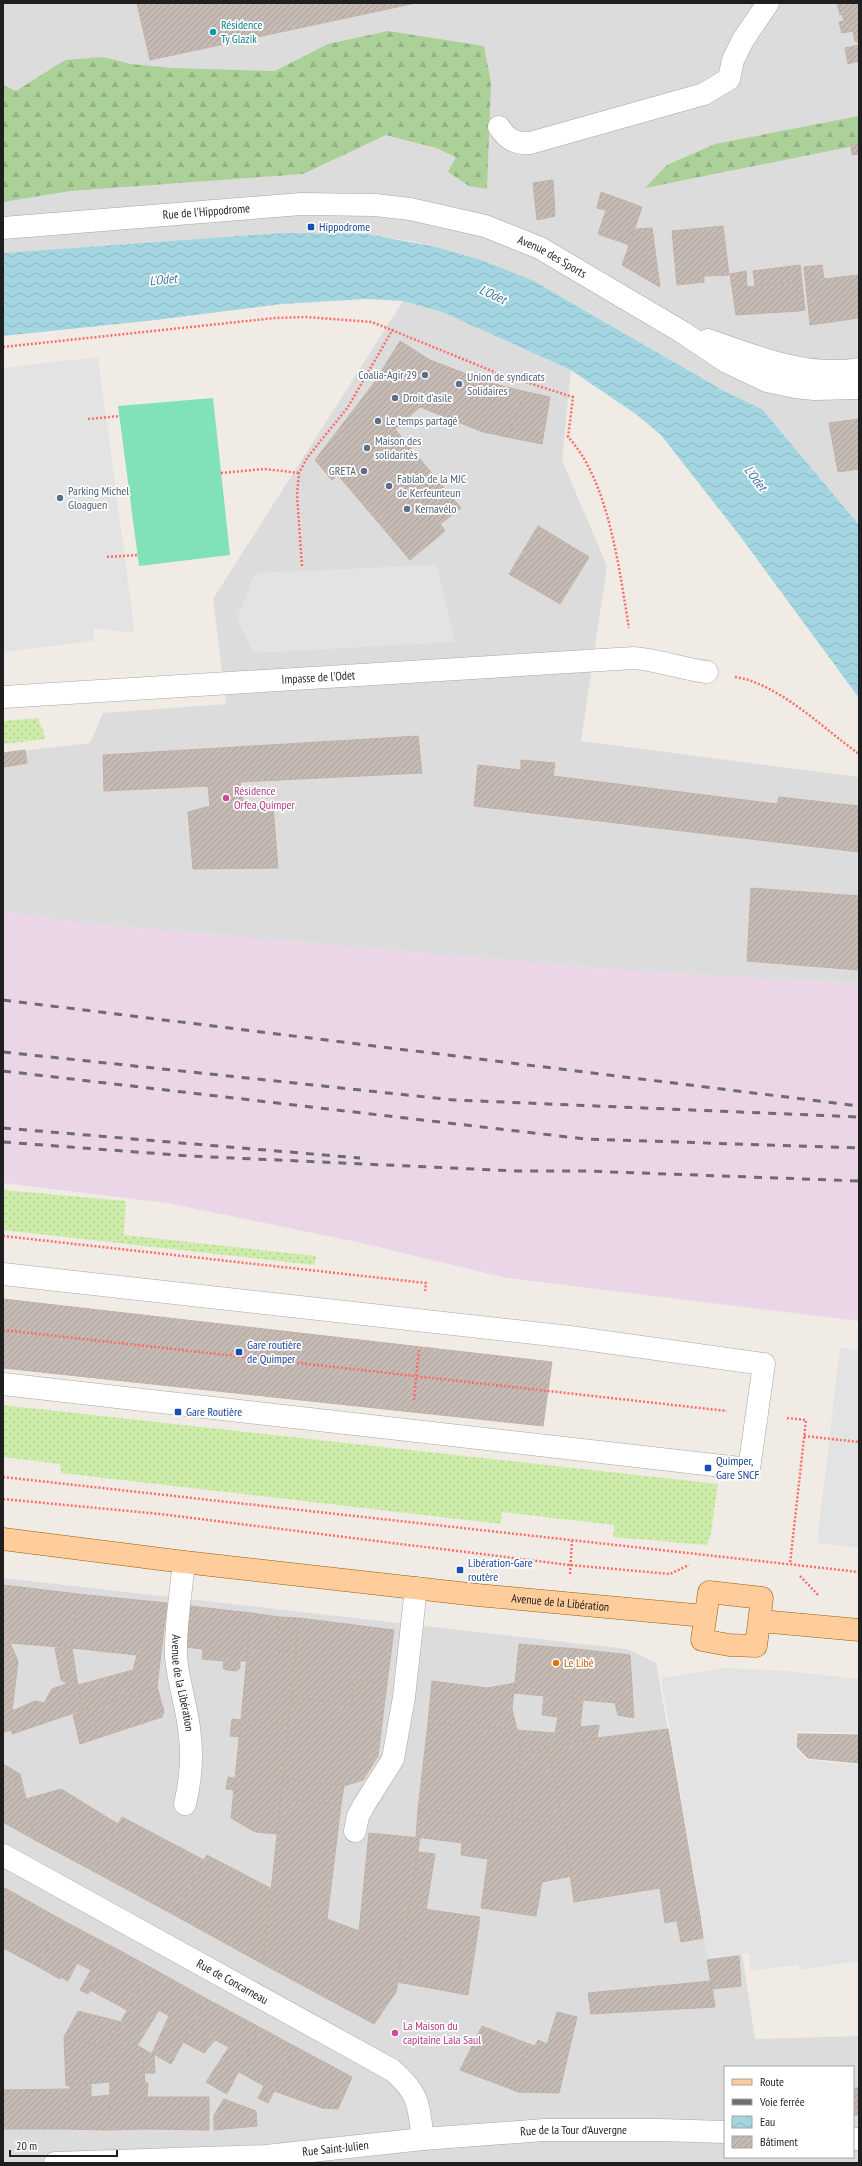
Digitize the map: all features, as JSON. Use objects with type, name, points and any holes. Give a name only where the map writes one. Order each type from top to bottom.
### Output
[{"type":"main road","name":"Avenue de la Libération","points":[[3,1539],[184,1562],[416,1588],[705,1616]]},
{"type":"main road","points":[[708,1592],[762,1598],[761,1621],[756,1646],[729,1645],[702,1640],[708,1592]]},
{"type":"main road","points":[[761,1621],[859,1630]]},
{"type":"street","points":[[499,127],[512,141],[521,144],[530,143],[704,94],[729,79],[732,73],[733,60],[743,40],[768,3]]},
{"type":"street","name":"Rue de l'Hippodrome","points":[[3,228],[302,204],[375,205],[410,209]]},
{"type":"street","name":"Avenue des Sports","points":[[410,209],[485,226],[540,248],[682,332],[727,362],[767,381],[795,388],[859,388]]},
{"type":"street","name":"Avenue des Sports","points":[[682,332],[766,360],[798,367],[823,370],[859,369]]},
{"type":"street","name":"Impasse de l'Odet","points":[[3,697],[634,658],[664,662],[690,670],[706,672]]},
{"type":"street","points":[[3,1274],[570,1337],[764,1364],[749,1469],[3,1384]]},
{"type":"street","name":"Avenue de la Libération","points":[[184,1562],[176,1638],[176,1657],[189,1727],[191,1749],[191,1769],[185,1804]]},
{"type":"street","points":[[355,1831],[358,1816],[393,1759],[404,1697],[416,1588]]},
{"type":"street","name":"Rue de Concarneau","points":[[3,1855],[392,2070],[410,2087],[416,2097],[423,2139]]},
{"type":"street","name":"Rue de la Tour d'Auvergne","points":[[423,2139],[552,2130],[724,2132]]},
{"type":"street","name":"Rue Saint-Julien","points":[[56,2163],[266,2156],[423,2139]]},
{"type":"path","points":[[3,347],[275,318],[348,319],[372,322],[393,329],[497,373],[573,397],[568,437],[586,460],[598,488],[618,566],[634,658]]},
{"type":"path","points":[[302,566],[297,495],[299,473],[307,458],[348,407],[393,329]]},
{"type":"path","points":[[88,419],[120,416]]},
{"type":"path","points":[[221,473],[266,469],[299,473]]},
{"type":"path","points":[[107,557],[138,555]]},
{"type":"path","points":[[706,672],[741,678],[780,695],[859,754]]},
{"type":"path","points":[[3,1330],[549,1391]]},
{"type":"path","points":[[804,1436],[859,1442]]},
{"type":"path","points":[[3,1477],[859,1572]]},
{"type":"path","points":[[3,1499],[160,1514],[570,1565],[670,1574],[689,1565]]},
{"type":"shaded area","points":[[3,3],[859,3],[859,525],[762,409],[724,391],[561,296],[416,242],[367,234],[281,233],[3,253]]},
{"type":"shaded area","points":[[403,301],[442,312],[571,370],[562,460],[607,566],[581,741],[859,777],[859,984],[607,969],[81,923],[3,911],[3,753],[90,743],[103,713],[226,704],[213,599]]},
{"type":"shaded area","name":"Parking Michel Gloaguen","points":[[98,357],[135,633],[94,628],[94,641],[3,652],[3,368]]},
{"type":"shaded area","points":[[437,565],[455,642],[253,653],[237,618],[255,573]]},
{"type":"shaded area","points":[[3,911],[81,923],[607,969],[859,984],[859,1321],[507,1278],[357,1242],[167,1203],[3,1183]]},
{"type":"shaded area","points":[[840,1348],[859,1350],[859,1548],[817,1543]]},
{"type":"shaded area","points":[[3,1578],[627,1649],[656,1663],[708,1958],[742,1954],[755,2039],[859,2036],[859,2163],[3,2163]]},
{"type":"shaded area","points":[[726,1668],[787,1671],[859,1679],[859,1733],[797,1731],[795,1748],[808,1760],[859,1765],[859,1961],[799,1970],[798,1965],[751,1971],[749,1953],[708,1957],[661,1678]]},
{"type":"green space","points":[[388,31],[484,46],[491,83],[487,189],[469,186],[448,172],[456,157],[436,148],[386,135],[303,174],[70,191],[3,202],[3,85],[16,91],[65,60],[103,57],[131,64],[171,68],[275,71],[328,44]]},
{"type":"green space","points":[[859,116],[859,145],[645,188],[667,165],[715,144]]},
{"type":"green space","points":[[213,398],[230,555],[139,566],[118,406]]},
{"type":"green space","points":[[38,718],[46,739],[3,744],[3,721]]},
{"type":"green space","points":[[3,1190],[126,1201],[124,1235],[317,1256],[314,1265],[3,1230]]},
{"type":"green space","points":[[3,1405],[718,1484],[711,1533],[707,1545],[613,1537],[614,1525],[502,1512],[501,1524],[61,1473],[60,1464],[3,1457]]},
{"type":"water","name":"L'Odet","points":[[281,233],[367,234],[436,247],[481,260],[534,281],[724,391],[762,409],[859,525],[859,698],[740,536],[661,435],[637,415],[571,370],[442,312],[403,301],[366,299],[282,304],[156,320],[3,336],[3,253]]},
{"type":"building","name":"Résidence Ty Glazik","points":[[137,3],[416,3],[150,60]]},
{"type":"building","points":[[837,3],[859,3],[859,43],[855,41],[853,31],[842,33],[839,22],[844,21],[842,14],[840,15]]},
{"type":"building","points":[[859,45],[859,61],[848,64],[845,48]]},
{"type":"building","points":[[859,144],[859,154],[852,155],[851,145]]},
{"type":"building","points":[[553,180],[555,216],[537,220],[533,183]]},
{"type":"building","points":[[601,192],[642,207],[629,245],[598,234],[606,210],[597,208]]},
{"type":"building","points":[[723,226],[729,275],[704,276],[704,282],[677,285],[672,231]]},
{"type":"building","points":[[652,228],[660,287],[622,265],[635,229]]},
{"type":"building","points":[[800,265],[805,310],[799,311],[796,282],[755,286],[753,271]]},
{"type":"building","points":[[822,265],[824,279],[858,275],[859,318],[810,325],[804,267]]},
{"type":"building","points":[[746,271],[747,287],[796,282],[799,311],[736,315],[730,274]]},
{"type":"building","name":"Maison des solidarités","points":[[400,341],[430,360],[490,383],[527,392],[507,437],[483,432],[420,407],[395,429],[461,508],[440,524],[445,531],[410,560],[338,475],[332,480],[315,460],[374,383]]},
{"type":"building","points":[[527,392],[550,397],[542,444],[507,437]]},
{"type":"building","points":[[859,419],[859,469],[838,472],[829,423]]},
{"type":"building","points":[[538,526],[589,557],[560,604],[509,574]]},
{"type":"building","name":"Résidence Orfea Quimper","points":[[418,736],[422,773],[240,782],[244,807],[273,806],[278,868],[193,869],[188,812],[210,806],[208,786],[104,791],[103,755]]},
{"type":"building","points":[[25,750],[27,763],[4,767],[3,753]]},
{"type":"building","points":[[521,760],[555,763],[553,776],[777,804],[779,797],[859,806],[859,852],[474,806],[478,765],[521,770]]},
{"type":"building","points":[[751,888],[859,896],[859,970],[747,961]]},
{"type":"building","points":[[3,1299],[552,1362],[543,1426],[3,1368]]},
{"type":"building","points":[[3,1585],[78,1594],[72,1648],[10,1643],[18,1661],[12,1711],[35,1701],[44,1703],[52,1689],[77,1680],[83,1710],[12,1734],[12,1730],[3,1732]]},
{"type":"building","points":[[78,1594],[167,1603],[157,1687],[83,1710],[78,1685],[133,1670],[137,1655],[72,1648]]},
{"type":"building","points":[[190,1606],[251,1613],[247,1661],[240,1661],[240,1668],[237,1671],[226,1670],[223,1668],[224,1661],[202,1659],[203,1649],[184,1647]]},
{"type":"building","points":[[251,1613],[279,1617],[275,1650],[295,1653],[288,1725],[241,1720]]},
{"type":"building","points":[[279,1617],[299,1618],[295,1653],[275,1650]]},
{"type":"building","points":[[299,1618],[394,1630],[387,1683],[353,1680],[352,1705],[291,1697]]},
{"type":"building","points":[[519,1644],[577,1649],[568,1745],[521,1753],[517,1730],[555,1733],[558,1717],[542,1715],[544,1696],[514,1693]]},
{"type":"building","points":[[55,1648],[72,1648],[77,1680],[67,1683],[61,1680]]},
{"type":"building","points":[[577,1649],[630,1655],[634,1718],[618,1715],[615,1703],[583,1700],[580,1727],[599,1725],[597,1738],[568,1745]]},
{"type":"building","points":[[353,1680],[387,1683],[378,1756],[363,1780],[344,1786],[283,1778],[291,1697],[352,1705]]},
{"type":"building","points":[[432,1681],[487,1688],[515,1683],[512,1708],[517,1730],[428,1723]]},
{"type":"building","points":[[157,1687],[164,1712],[162,1717],[98,1738],[91,1708]]},
{"type":"building","points":[[91,1708],[98,1738],[80,1744],[73,1715]]},
{"type":"building","points":[[232,1719],[241,1720],[240,1737],[230,1736]]},
{"type":"building","points":[[241,1720],[288,1725],[277,1834],[255,1832],[231,1818]]},
{"type":"building","points":[[428,1723],[517,1730],[521,1753],[511,1819],[418,1809]]},
{"type":"building","points":[[668,1729],[700,1916],[665,1923],[660,1888],[574,1902],[563,1824],[548,1748],[597,1738]]},
{"type":"building","points":[[798,1734],[810,1734],[808,1758],[797,1747]]},
{"type":"building","points":[[810,1734],[859,1735],[859,1763],[808,1758]]},
{"type":"building","points":[[548,1748],[563,1824],[511,1819],[521,1753]]},
{"type":"building","points":[[3,1764],[20,1774],[3,1804]]},
{"type":"building","points":[[20,1774],[35,1840],[3,1822],[3,1804]]},
{"type":"building","points":[[228,1777],[235,1778],[234,1790],[226,1789]]},
{"type":"building","points":[[283,1778],[344,1786],[341,1805],[281,1798]]},
{"type":"building","points":[[61,1789],[118,1824],[93,1871],[35,1840],[26,1799]]},
{"type":"building","points":[[281,1798],[341,1805],[327,1919],[359,1931],[369,1833],[420,1838],[396,1992],[374,2024],[263,1964]]},
{"type":"building","points":[[418,1809],[563,1824],[572,1876],[542,1882],[536,1916],[481,1908],[488,1859],[461,1855],[462,1843],[416,1837]]},
{"type":"building","points":[[122,1817],[204,1860],[174,1915],[93,1871]]},
{"type":"building","points":[[418,1852],[435,1854],[426,1910],[409,1907]]},
{"type":"building","points":[[207,1855],[270,1888],[263,1964],[174,1915]]},
{"type":"building","points":[[3,1887],[12,1892],[3,1909]]},
{"type":"building","points":[[12,1892],[62,1920],[37,1966],[3,1948],[3,1909]]},
{"type":"building","points":[[409,1907],[480,1917],[468,1995],[397,1982]]},
{"type":"building","points":[[700,1916],[703,1938],[681,1942],[677,1921]]},
{"type":"building","points":[[62,1920],[113,1947],[88,1994],[80,1990],[91,1970],[77,1963],[68,1981],[61,1977],[60,1979],[37,1966]]},
{"type":"building","points":[[113,1947],[150,1967],[127,2010],[90,1990]]},
{"type":"building","points":[[739,1956],[741,1986],[712,1989],[707,1960]]},
{"type":"building","points":[[150,1967],[207,1999],[171,2064],[152,2053],[169,2016],[159,2010],[137,2046],[115,2033]]},
{"type":"building","points":[[711,1981],[715,2007],[591,2014],[588,1993]]},
{"type":"building","points":[[207,1999],[261,2028],[227,2094],[206,2082],[229,2047],[215,2040],[204,2053],[183,2042]]},
{"type":"building","points":[[78,2011],[121,2022],[106,2048],[64,2037]]},
{"type":"building","points":[[557,2012],[577,2017],[559,2093],[518,2092],[511,2089],[529,2044],[535,2046],[538,2040],[547,2044]]},
{"type":"building","points":[[482,2026],[529,2044],[511,2089],[460,2070]]},
{"type":"building","points":[[261,2028],[296,2047],[268,2103],[258,2098],[264,2086],[239,2072]]},
{"type":"building","points":[[115,2033],[142,2048],[145,2083],[148,2083],[145,2129],[109,2130],[110,2082],[106,2048]]},
{"type":"building","points":[[64,2037],[106,2048],[110,2082],[66,2086]]},
{"type":"building","points":[[296,2047],[352,2077],[338,2109],[322,2108],[274,2091]]},
{"type":"building","points":[[142,2048],[154,2055],[155,2073],[144,2073]]},
{"type":"building","points":[[91,2083],[91,2097],[110,2095],[109,2130],[64,2129],[68,2102],[68,2089],[70,2090],[70,2085]]},
{"type":"building","points":[[854,2088],[859,2088],[859,2115],[854,2115]]},
{"type":"building","points":[[68,2089],[68,2102],[64,2129],[3,2129],[3,2090]]},
{"type":"building","points":[[147,2097],[209,2097],[209,2130],[145,2129]]},
{"type":"building","points":[[224,2099],[256,2111],[257,2126],[214,2130],[214,2115]]},
{"type":"railway","points":[[3,1000],[859,1106]]},
{"type":"railway","points":[[3,1052],[454,1100],[859,1117]]},
{"type":"railway","points":[[3,1071],[585,1139],[859,1148]]},
{"type":"railway","points":[[3,1128],[360,1158]]},
{"type":"railway","points":[[3,1142],[190,1156],[517,1171],[586,1171],[859,1181]]},
{"type":"place","name":"Résidence Ty Glazik","points":[[213,32]]},
{"type":"place","name":"Hippodrome","points":[[311,227]]},
{"type":"place","name":"Coalia-Agir 29","points":[[425,375]]},
{"type":"place","name":"Union de syndicats Solidaires","points":[[459,384]]},
{"type":"place","name":"Droit d'asile","points":[[395,398]]},
{"type":"place","name":"Le temps partagé","points":[[378,421]]},
{"type":"place","name":"Maison des solidarités","points":[[367,448]]},
{"type":"place","name":"GRETA","points":[[364,471]]},
{"type":"place","name":"Fablab de la MJC de Kerfeunteun","points":[[389,486]]},
{"type":"place","name":"Parking Michel Gloaguen","points":[[60,498]]},
{"type":"place","name":"Kernavélo","points":[[407,509]]},
{"type":"place","name":"Résidence Orfea Quimper","points":[[226,798]]},
{"type":"place","name":"Gare routière de Quimper","points":[[239,1352]]},
{"type":"place","name":"Gare Routière","points":[[178,1412]]},
{"type":"place","name":"Quimper, Gare SNCF","points":[[708,1468]]},
{"type":"place","name":"Libération-Gare routère","points":[[460,1570]]},
{"type":"place","name":"Le Libé","points":[[556,1663]]},
{"type":"place","name":"La Maison du capitaine Lala Saul","points":[[395,2033]]}]
